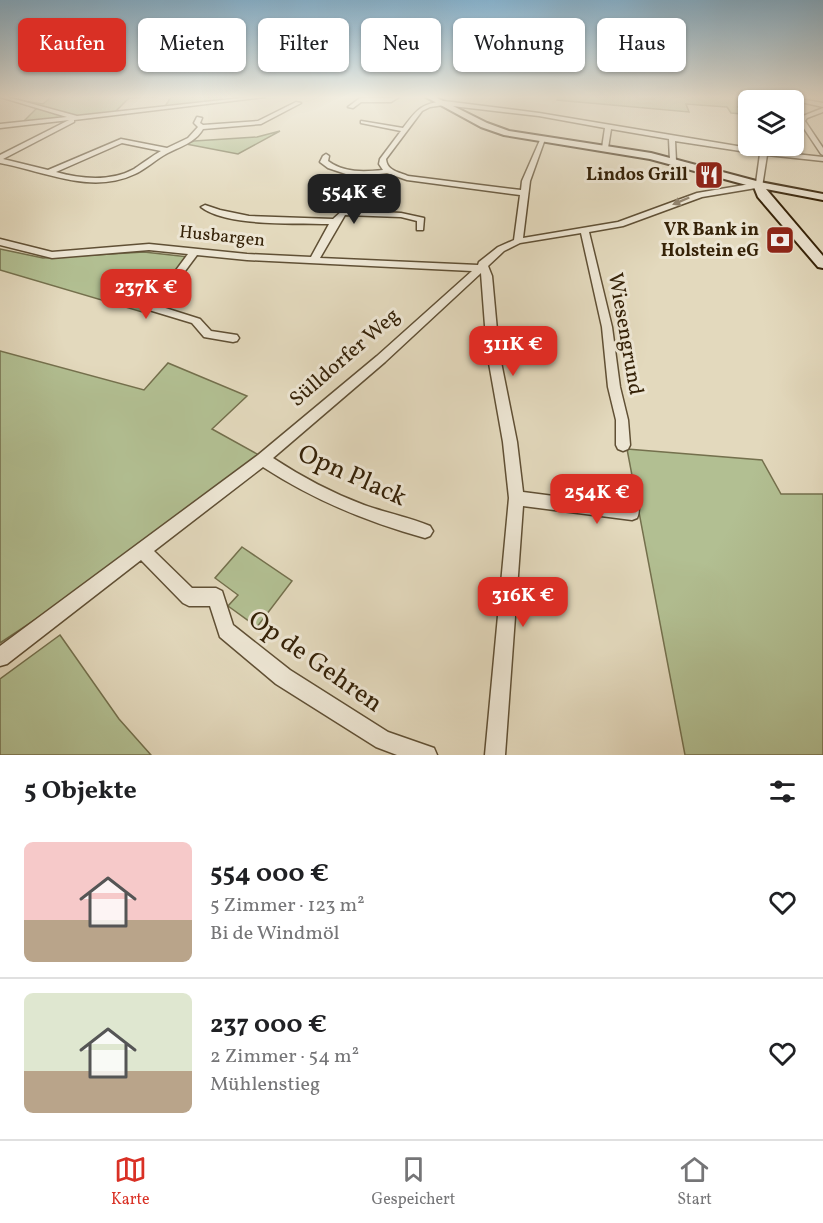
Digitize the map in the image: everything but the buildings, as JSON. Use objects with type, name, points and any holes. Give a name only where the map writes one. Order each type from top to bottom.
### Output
[{"type":"main road","points":[[508,132],[673,161],[759,185],[823,197]]},
{"type":"main road","points":[[759,185],[762,195],[823,264]]},
{"type":"street","points":[[0,160],[50,132]]},
{"type":"street","points":[[0,160],[32,166],[77,181],[106,180],[138,170],[198,132]]},
{"type":"street","points":[[388,171],[383,159],[401,132]]},
{"type":"street","points":[[605,148],[608,132]]},
{"type":"street","points":[[646,132],[738,149]]},
{"type":"street","points":[[809,132],[823,153]]},
{"type":"street","points":[[672,136],[673,161]]},
{"type":"street","points":[[518,241],[524,193],[543,140]]},
{"type":"street","points":[[48,172],[121,141],[168,150]]},
{"type":"street","points":[[326,156],[324,162],[332,169],[363,173],[388,171],[417,180],[524,193]]},
{"type":"street","points":[[759,185],[764,156]]},
{"type":"street","points":[[788,156],[823,159]]},
{"type":"street","name":"Sülldorfer Weg","points":[[0,657],[263,459],[381,360],[501,249],[518,241],[585,231],[643,218],[700,195],[759,185]]},
{"type":"street","points":[[205,207],[216,213],[234,216],[335,222]]},
{"type":"street","points":[[314,260],[335,222],[344,212],[401,215],[421,220],[420,228]]},
{"type":"street","name":"Wiesengrund","points":[[585,231],[607,327],[614,387],[622,420],[623,445]]},
{"type":"street","name":"Husbargen","points":[[0,242],[52,255],[149,247],[314,260],[480,266]]},
{"type":"street","points":[[195,251],[153,308],[196,321],[208,334],[233,338]]},
{"type":"street","points":[[480,266],[487,276],[493,352],[510,442],[516,498],[495,755]]},
{"type":"street","name":"Opn Plack","points":[[263,459],[302,485],[373,517],[425,531]]},
{"type":"street","points":[[516,498],[632,513],[629,493]]},
{"type":"street","name":"Op de Gehren","points":[[143,551],[189,597],[216,597],[226,631],[283,677],[383,740],[427,755]]},
{"type":"green space","points":[[278,132],[238,154],[186,144],[194,141],[257,137]]},
{"type":"green space","points":[[0,249],[43,258],[144,252],[189,257],[142,312],[0,270]]},
{"type":"green space","points":[[0,351],[144,390],[168,363],[247,396],[212,429],[259,455],[51,609],[0,643]]},
{"type":"green space","points":[[627,449],[762,460],[781,494],[823,494],[823,755],[685,755]]},
{"type":"green space","points":[[242,547],[292,581],[257,627],[228,606],[238,595],[215,578]]},
{"type":"green space","points":[[60,635],[119,719],[151,755],[0,755],[0,679]]},
{"type":"place","name":"Lindos Grill","points":[[709,175]]},
{"type":"place","name":"VR Bank in Holstein eG","points":[[780,240]]}]
